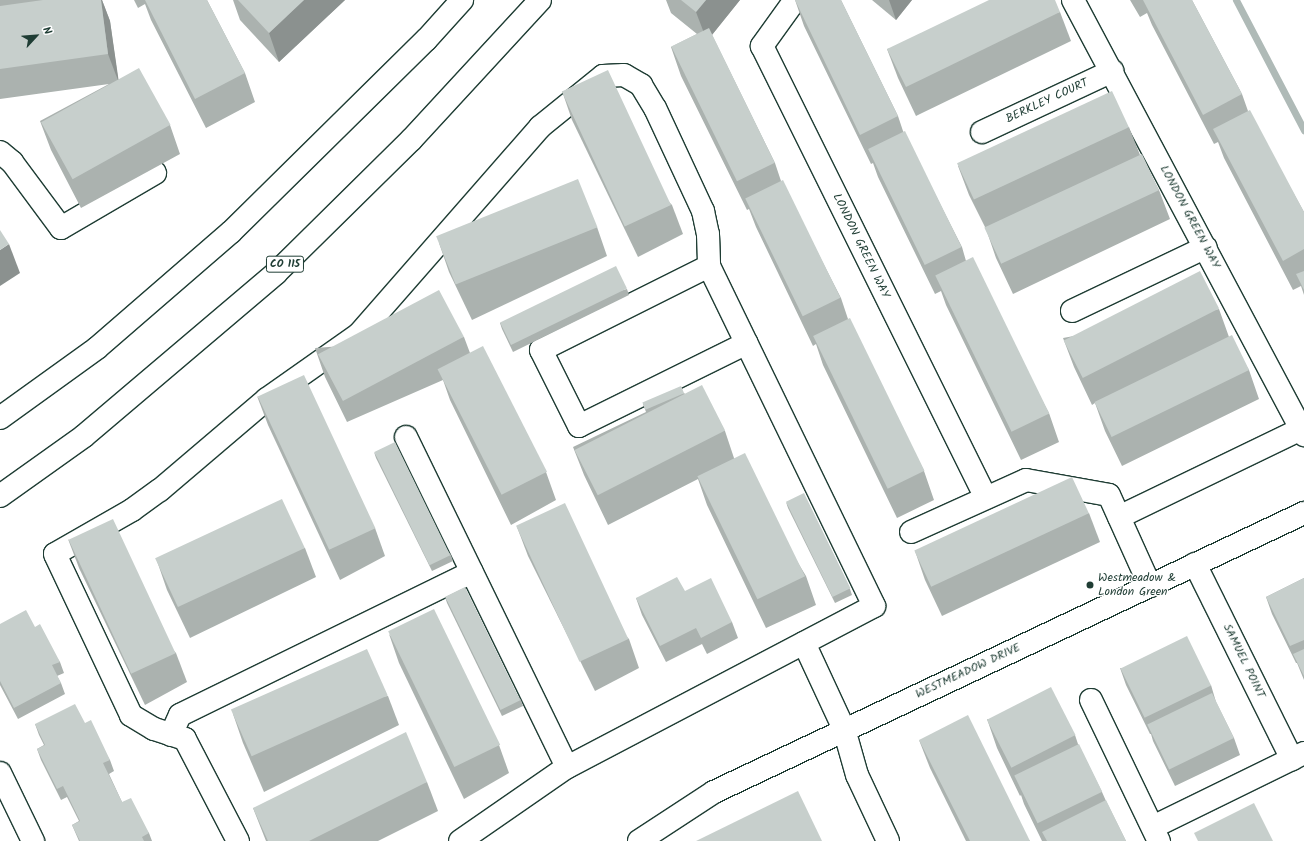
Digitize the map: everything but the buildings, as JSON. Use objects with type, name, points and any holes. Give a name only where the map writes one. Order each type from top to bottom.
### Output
[{"type":"main road","points":[[0,418],[97,348],[231,232],[426,40],[462,0]]},
{"type":"main road","name":"CO 115","points":[[0,496],[84,436],[276,273],[411,140],[540,0]]},
{"type":"main road","name":"LONDON GREEN WAY","points":[[795,0],[762,46],[986,498]]},
{"type":"main road","name":"LONDON GREEN WAY","points":[[1073,0],[1206,247],[1302,432]]},
{"type":"main road","name":"BERKLEY COURT","points":[[982,132],[1112,70]]},
{"type":"main road","points":[[238,841],[185,738],[171,736],[154,729],[130,715],[54,554],[137,506],[267,399],[359,334],[540,127],[603,76],[624,74],[641,85],[655,108],[703,211],[708,234],[709,266],[874,606],[567,767],[460,841]]},
{"type":"main road","points":[[0,152],[12,162],[60,228],[155,173]]},
{"type":"main road","points":[[1072,311],[1206,247]]},
{"type":"main road","points":[[709,266],[541,350],[579,426],[747,343]]},
{"type":"main road","points":[[1119,517],[1302,432]]},
{"type":"main road","points":[[406,437],[567,767]]},
{"type":"main road","points":[[912,532],[1026,480],[1109,495],[1150,586]]},
{"type":"main road","name":"WESTMEADOW DRIVE","points":[[639,841],[714,792],[844,729],[1304,513]]},
{"type":"main road","name":"SAMUEL POINT","points":[[1091,700],[1156,834],[1298,756],[1195,564]]},
{"type":"main road","points":[[171,736],[180,715],[472,572]]},
{"type":"main road","points":[[804,643],[844,729],[857,775],[888,841]]},
{"type":"main road","points":[[0,773],[33,841]]},
{"type":"waterway","points":[[1236,0],[1304,130]]},
{"type":"place","name":"Westmeadow & London Green","points":[[1090,585]]}]
